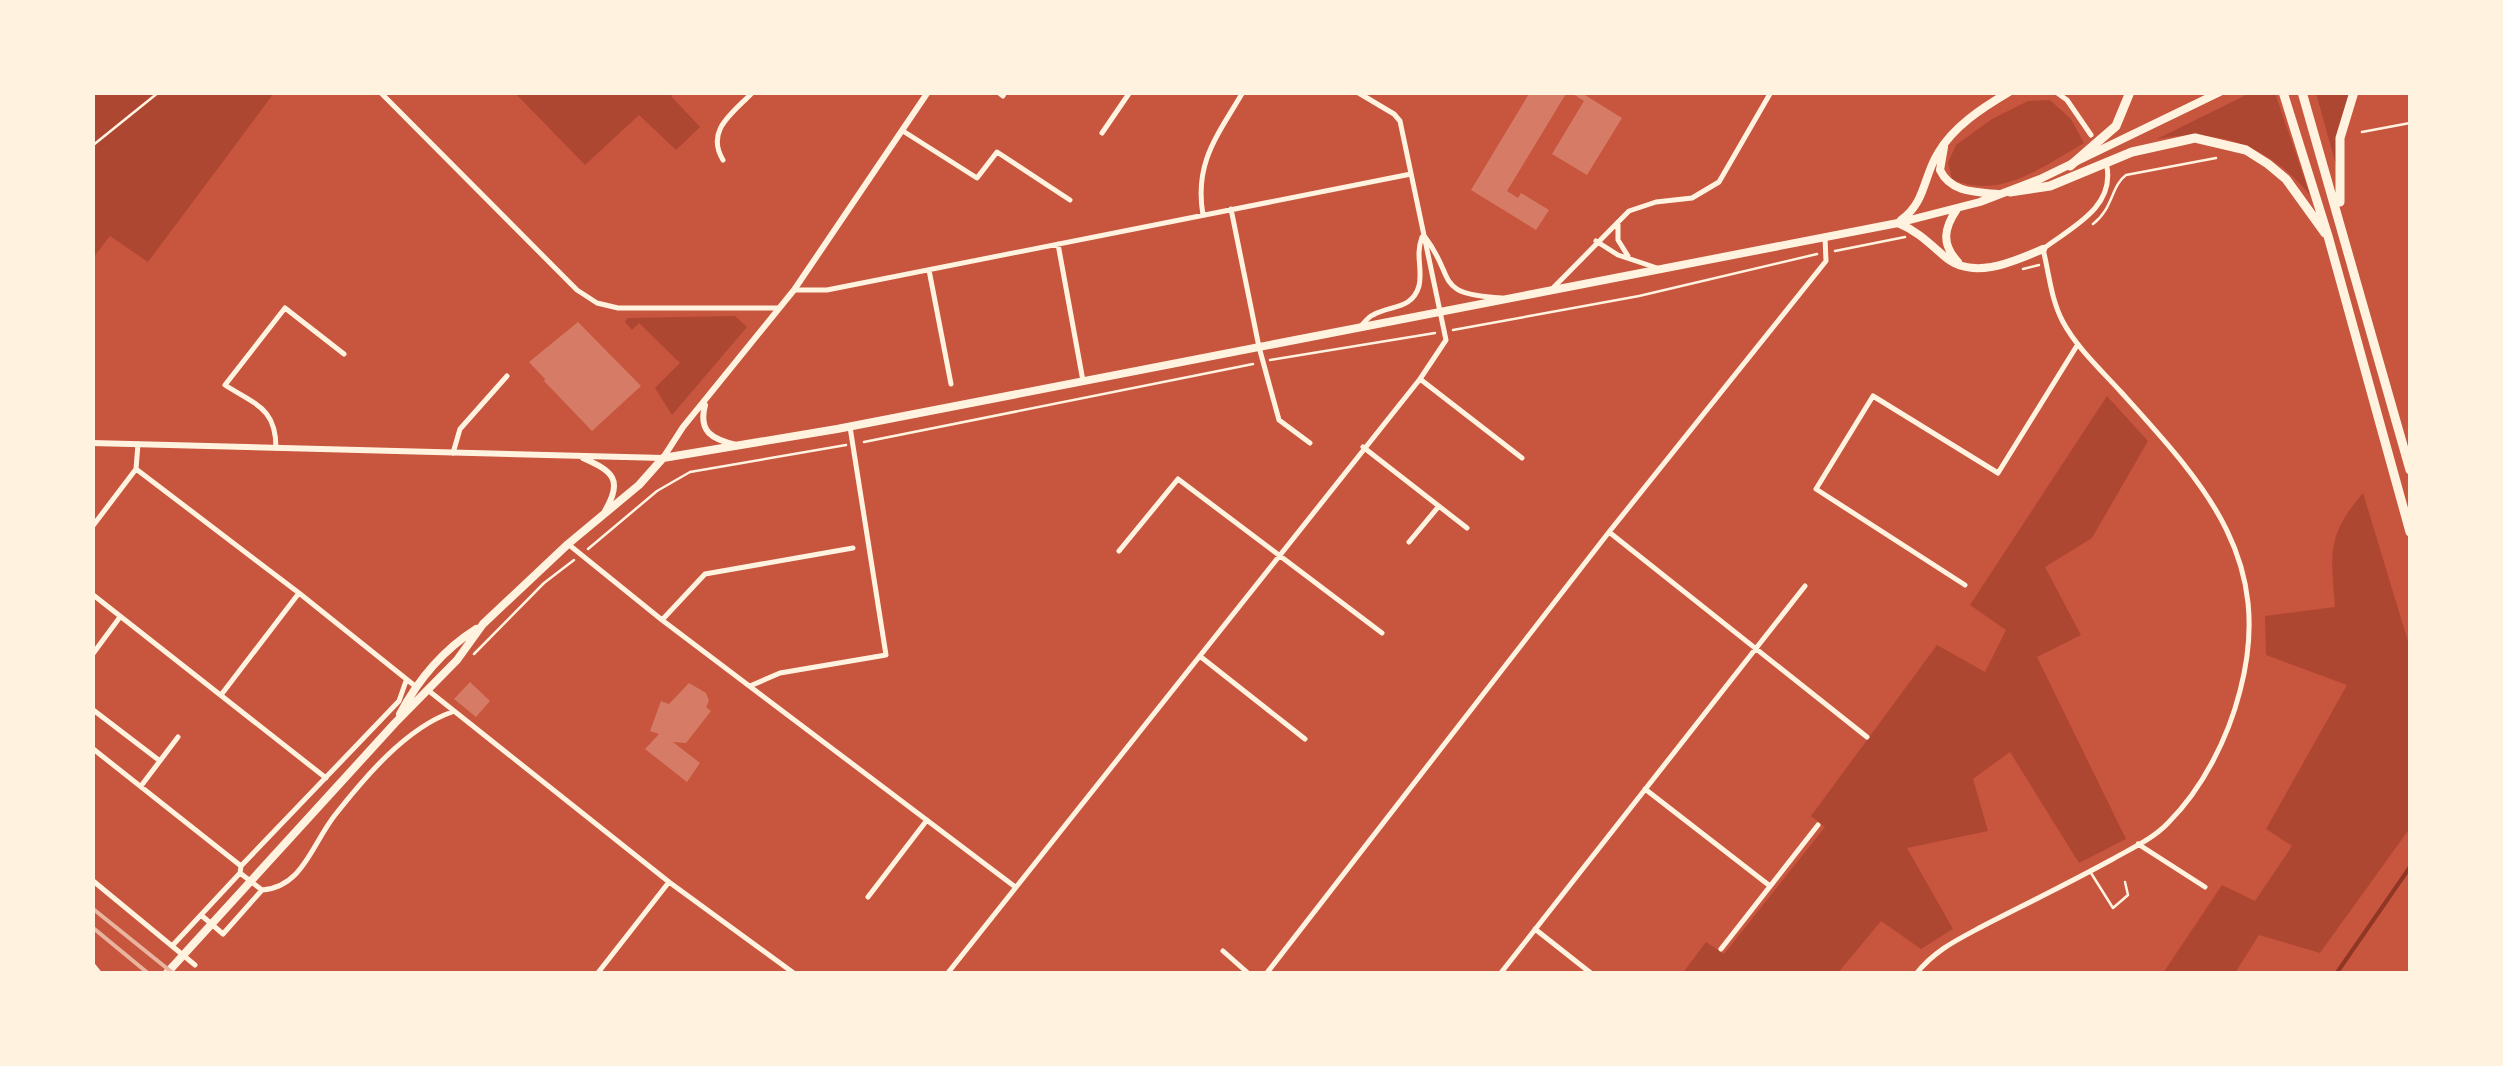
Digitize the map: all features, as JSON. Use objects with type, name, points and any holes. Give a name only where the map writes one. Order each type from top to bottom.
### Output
[{"type":"highway","points":[[2070,166],[2116,126],[2130,92]]},
{"type":"highway","points":[[2283,92],[2328,236],[2410,532]]},
{"type":"highway","points":[[2339,215],[2340,138],[2354,92]]},
{"type":"highway","points":[[2304,97],[2410,470]]},
{"type":"highway","points":[[2006,193],[2050,186],[2132,152],[2195,138],[2234,146],[2268,164],[2286,179],[2328,236]]},
{"type":"main road","points":[[1898,223],[1918,204],[1944,144],[1966,121],[2009,92]]},
{"type":"main road","points":[[396,723],[415,686],[457,641],[483,624],[568,544],[597,523],[663,458],[850,427],[1898,223],[2006,193],[2220,92]]},
{"type":"main road","points":[[1944,144],[1940,170],[1948,182],[1970,192],[2006,193]]},
{"type":"main road","points":[[1956,209],[1945,238],[1951,255],[1966,268]]},
{"type":"main road","points":[[1898,223],[1966,268],[2009,263],[2043,249]]},
{"type":"main road","points":[[166,974],[429,691],[483,624]]},
{"type":"street","points":[[380,92],[578,290],[598,303],[618,308],[779,308]]},
{"type":"street","points":[[724,160],[717,150],[718,128],[753,92]]},
{"type":"street","points":[[92,443],[663,458],[794,290],[928,92]]},
{"type":"street","points":[[1102,133],[1130,92]]},
{"type":"street","points":[[1203,216],[1198,188],[1206,153],[1243,92]]},
{"type":"street","points":[[947,974],[1201,657],[1446,340],[1400,121],[1358,92]]},
{"type":"street","points":[[1552,290],[1629,211],[1656,202],[1692,198],[1719,182],[1771,92]]},
{"type":"street","points":[[2056,92],[2067,100],[2091,135]]},
{"type":"street","points":[[903,131],[977,178],[996,152],[1070,200]]},
{"type":"street","points":[[1916,974],[1942,948],[2090,871],[2167,825],[2210,765],[2233,720],[2248,660],[2250,602],[2236,549],[2217,507],[2078,344],[2058,312],[2043,249],[2100,204],[2108,190],[2107,167]]},
{"type":"street","points":[[794,290],[826,290],[1411,174]]},
{"type":"street","points":[[1232,209],[1262,362],[1279,420],[1310,443]]},
{"type":"street","points":[[1618,222],[1620,244],[1630,259]]},
{"type":"street","points":[[1423,234],[1451,286],[1470,294],[1511,298]]},
{"type":"street","points":[[1360,326],[1374,314],[1400,308],[1414,295],[1419,283],[1417,252],[1423,234]]},
{"type":"street","points":[[1266,974],[1608,532],[1826,261],[1825,238]]},
{"type":"street","points":[[1596,242],[1664,271]]},
{"type":"street","points":[[1058,244],[1083,381]]},
{"type":"street","points":[[928,270],[951,384]]},
{"type":"street","points":[[276,448],[276,425],[270,414],[225,385],[284,308],[344,354]]},
{"type":"street","points":[[1965,584],[1816,489],[1873,396],[1998,473],[2078,344]]},
{"type":"street","points":[[453,453],[460,429],[507,376]]},
{"type":"street","points":[[1420,378],[1522,458]]},
{"type":"street","points":[[707,399],[701,418],[704,431],[714,440],[740,447]]},
{"type":"street","points":[[750,686],[780,674],[886,655],[850,427]]},
{"type":"street","points":[[92,526],[136,469],[138,444]]},
{"type":"street","points":[[1363,447],[1467,528]]},
{"type":"street","points":[[578,456],[610,470],[614,480],[610,501],[597,523]]},
{"type":"street","points":[[136,469],[415,686]]},
{"type":"street","points":[[1119,551],[1178,479],[1382,633]]},
{"type":"street","points":[[1409,542],[1439,506]]},
{"type":"street","points":[[1608,532],[1866,737]]},
{"type":"street","points":[[568,544],[662,620],[1014,886]]},
{"type":"street","points":[[662,620],[705,574],[853,548]]},
{"type":"street","points":[[1500,974],[1806,586]]},
{"type":"street","points":[[221,696],[299,593]]},
{"type":"street","points":[[92,594],[326,778]]},
{"type":"street","points":[[92,655],[121,616]]},
{"type":"street","points":[[1201,657],[1305,739]]},
{"type":"street","points":[[172,946],[399,701],[406,680]]},
{"type":"street","points":[[429,691],[670,882],[796,974]]},
{"type":"street","points":[[92,709],[160,761]]},
{"type":"street","points":[[201,916],[223,934],[262,890],[288,883],[312,854],[333,817],[390,755],[414,732],[452,712]]},
{"type":"street","points":[[141,786],[178,737]]},
{"type":"street","points":[[92,748],[262,890]]},
{"type":"street","points":[[1645,789],[1770,886]]},
{"type":"street","points":[[868,898],[927,820]]},
{"type":"street","points":[[1720,949],[1818,825]]},
{"type":"street","points":[[2138,844],[2205,887]]},
{"type":"street","points":[[92,880],[196,965]]},
{"type":"street","points":[[597,974],[670,882]]},
{"type":"street","points":[[1535,929],[1592,974]]},
{"type":"street","points":[[1223,952],[1249,974]]},
{"type":"street","points":[[92,964],[100,974]]},
{"type":"lane","points":[[2090,871],[2113,908],[2128,896],[2126,882]]},
{"type":"path","points":[[92,146],[159,92]]},
{"type":"path","points":[[2362,132],[2410,123]]},
{"type":"path","points":[[2083,231],[2106,213],[2120,179],[2126,175],[2216,158]]},
{"type":"path","points":[[1472,326],[1638,296],[1828,252],[1913,238]]},
{"type":"path","points":[[2014,271],[2034,268],[2046,261]]},
{"type":"path","points":[[471,657],[544,583],[582,556],[656,491],[690,472],[854,444],[1340,346],[1426,335]]},
{"type":"shaded area","points":[[93,93],[274,93],[148,262],[110,236],[93,258]]},
{"type":"shaded area","points":[[515,93],[674,93],[671,96],[700,127],[676,150],[639,115],[585,165]]},
{"type":"shaded area","points":[[2250,93],[2275,93],[2310,195],[2278,164],[2242,144],[2202,136],[2157,139]]},
{"type":"shaded area","points":[[2316,93],[2352,93],[2336,165]]},
{"type":"shaded area","points":[[2050,100],[2071,119],[2084,143],[2037,170],[2003,183],[1969,185],[1952,179],[1948,163],[1956,145],[1992,119],[2028,101]]},
{"type":"shaded area","points":[[735,316],[747,327],[672,415],[655,388],[680,363],[639,323],[632,330],[625,322],[627,318]]},
{"type":"shaded area","points":[[2107,396],[2148,441],[2092,538],[2045,567],[2081,635],[2037,657],[2126,839],[2079,863],[2010,752],[1973,779],[1988,831],[1907,848],[1953,929],[1921,949],[1881,921],[1838,973],[1682,974],[1706,942],[1724,954],[1825,827],[1811,816],[1937,645],[1985,672],[2006,630],[1970,605]]},
{"type":"shaded area","points":[[2363,493],[2410,648],[2410,828],[2320,953],[2259,935],[2235,973],[2163,973],[2222,885],[2255,901],[2292,846],[2266,829],[2347,685],[2266,655],[2265,616],[2335,607],[2334,546],[2342,522]]},
{"type":"building","points":[[1530,92],[1567,92],[1507,191],[1518,198],[1521,193],[1549,210],[1536,230],[1471,190]]},
{"type":"building","points":[[1570,92],[1580,92],[1622,118],[1587,175],[1552,154],[1584,101]]},
{"type":"building","points":[[578,322],[641,386],[592,431],[529,362]]},
{"type":"building","points":[[470,682],[490,701],[476,717],[454,699]]},
{"type":"building","points":[[689,683],[706,693],[706,707],[711,711],[686,743],[673,742],[700,763],[687,782],[645,749],[659,734],[650,731],[661,701],[669,704]]},
{"type":"waterway","points":[[2336,974],[2410,867]]},
{"type":"railway","points":[[92,908],[174,974]]},
{"type":"railway","points":[[92,927],[149,974]]}]
